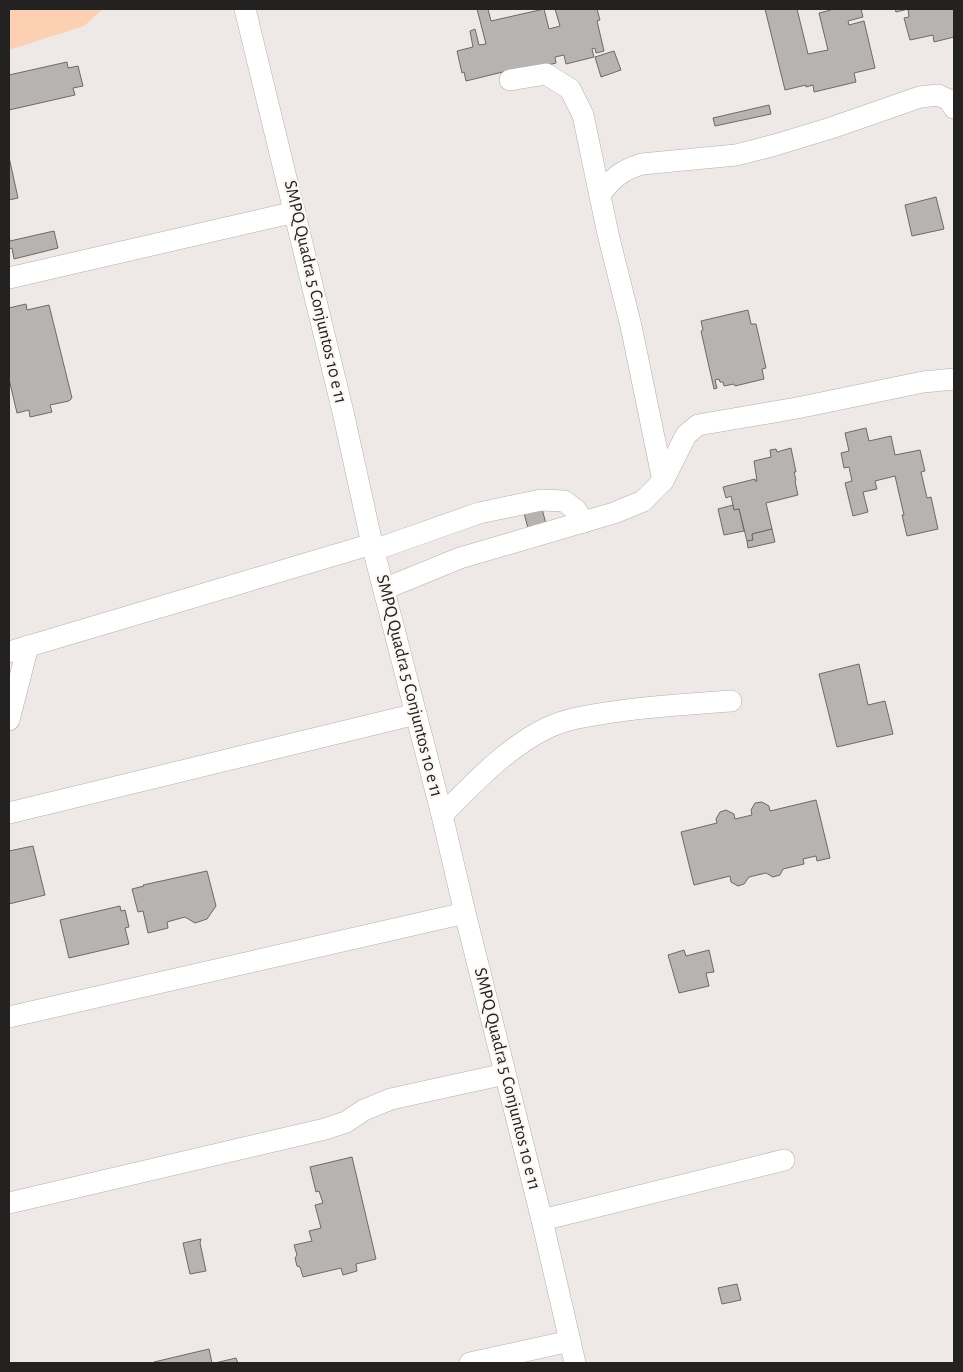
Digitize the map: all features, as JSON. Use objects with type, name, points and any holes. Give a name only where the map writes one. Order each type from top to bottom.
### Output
[{"type":"street","name":"SMPQ Quadra 5 Conjuntos 10 e 11","points":[[246,9],[296,212],[373,547],[442,815],[542,1220],[575,1363]]},
{"type":"street","points":[[510,80],[546,74],[570,89],[583,115],[631,326],[663,481]]},
{"type":"street","points":[[600,195],[610,181],[629,168],[642,164],[736,155],[831,128],[920,96],[938,95],[949,100],[954,108]]},
{"type":"street","points":[[9,278],[296,212]]},
{"type":"street","points":[[384,589],[460,558],[614,513],[643,501],[663,481],[674,463],[680,444],[686,435],[698,425],[796,408],[923,382],[954,379]]},
{"type":"street","points":[[9,720],[18,649],[373,547],[479,513],[541,500],[564,500],[576,510],[584,522]]},
{"type":"street","points":[[442,815],[489,768],[526,740],[548,727],[574,718],[634,708],[731,701]]},
{"type":"street","points":[[9,813],[416,714]]},
{"type":"street","points":[[9,1017],[465,913]]},
{"type":"street","points":[[9,1204],[326,1129],[346,1122],[364,1110],[391,1099],[505,1074]]},
{"type":"street","points":[[542,1220],[784,1160]]},
{"type":"street","points":[[470,1363],[570,1341]]},
{"type":"shaded area","points":[[9,9],[103,9],[84,26],[9,50]]},
{"type":"building","points":[[477,9],[488,9],[491,21],[544,9],[549,29],[560,26],[555,9],[597,9],[600,20],[597,21],[604,51],[596,53],[595,48],[592,49],[594,57],[566,64],[564,55],[555,57],[556,63],[511,74],[511,70],[466,81],[464,72],[462,73],[457,51],[473,47],[470,31],[475,29],[479,45],[486,44]]},
{"type":"building","points":[[765,9],[797,9],[808,54],[828,50],[819,13],[830,9],[861,9],[863,17],[848,21],[849,25],[864,21],[875,68],[854,73],[856,82],[814,92],[813,85],[785,90]]},
{"type":"building","points":[[895,9],[908,9],[896,12]]},
{"type":"building","points":[[908,9],[954,9],[954,37],[934,42],[933,35],[910,40],[904,18],[909,17]]},
{"type":"building","points":[[614,51],[621,70],[601,77],[595,57]]},
{"type":"building","points":[[67,62],[68,68],[78,66],[83,86],[73,88],[75,95],[9,110],[9,75]]},
{"type":"building","points":[[769,105],[771,114],[715,126],[713,118]]},
{"type":"building","points":[[9,157],[18,198],[9,200]]},
{"type":"building","points":[[936,197],[944,229],[912,236],[905,205]]},
{"type":"building","points":[[54,231],[58,248],[14,259],[12,248],[9,249],[9,234],[10,241]]},
{"type":"building","points":[[26,304],[27,310],[49,305],[72,398],[69,401],[50,405],[52,412],[30,417],[29,410],[17,413],[9,379],[9,308]]},
{"type":"building","points":[[748,310],[751,324],[756,324],[766,368],[762,369],[764,379],[735,386],[734,384],[724,386],[723,382],[720,382],[719,379],[715,380],[717,388],[714,389],[701,331],[703,330],[701,321]]},
{"type":"building","points":[[866,428],[869,441],[891,436],[895,455],[920,450],[925,471],[921,472],[927,498],[931,497],[938,529],[907,536],[895,476],[875,481],[877,489],[863,492],[868,512],[853,516],[845,483],[852,481],[849,467],[844,468],[841,453],[849,451],[845,433]]},
{"type":"building","points":[[791,448],[798,495],[766,503],[772,529],[752,534],[753,540],[747,541],[739,509],[734,510],[731,496],[726,498],[723,487],[755,479],[757,481],[754,461],[771,457],[770,450],[776,449],[777,452]]},
{"type":"building","points":[[733,505],[734,510],[739,509],[744,531],[724,535],[718,509]]},
{"type":"building","points":[[542,509],[548,531],[530,536],[524,513]]},
{"type":"building","points":[[772,529],[775,542],[748,548],[747,541],[753,540],[752,534]]},
{"type":"building","points":[[859,664],[868,705],[885,701],[893,734],[837,747],[819,674]]},
{"type":"building","points":[[816,800],[830,858],[817,861],[816,856],[803,859],[804,864],[783,869],[780,875],[773,877],[766,873],[749,877],[744,884],[738,886],[731,882],[730,876],[694,885],[681,832],[717,823],[716,819],[720,812],[726,810],[734,814],[735,819],[752,815],[751,810],[755,803],[762,802],[769,806],[770,811]]},
{"type":"building","points":[[33,846],[45,895],[9,904],[9,851]]},
{"type":"building","points":[[207,871],[216,906],[207,919],[195,923],[185,917],[167,922],[168,928],[148,933],[143,911],[138,912],[132,889]]},
{"type":"building","points":[[120,906],[121,911],[125,910],[129,927],[125,928],[129,944],[69,958],[60,920]]},
{"type":"building","points":[[684,950],[686,956],[709,950],[714,972],[706,973],[709,986],[679,993],[668,955]]},
{"type":"building","points":[[352,1157],[376,1259],[356,1264],[357,1271],[343,1275],[341,1268],[303,1277],[300,1267],[297,1266],[295,1258],[297,1255],[294,1245],[312,1241],[309,1231],[321,1228],[315,1205],[323,1203],[319,1191],[316,1192],[310,1167]]},
{"type":"building","points":[[201,1239],[200,1243],[206,1271],[190,1274],[183,1243]]},
{"type":"building","points":[[737,1284],[741,1300],[722,1304],[718,1288]]},
{"type":"building","points":[[209,1349],[212,1363],[154,1363],[154,1362]]},
{"type":"building","points":[[236,1358],[238,1363],[215,1363]]}]
